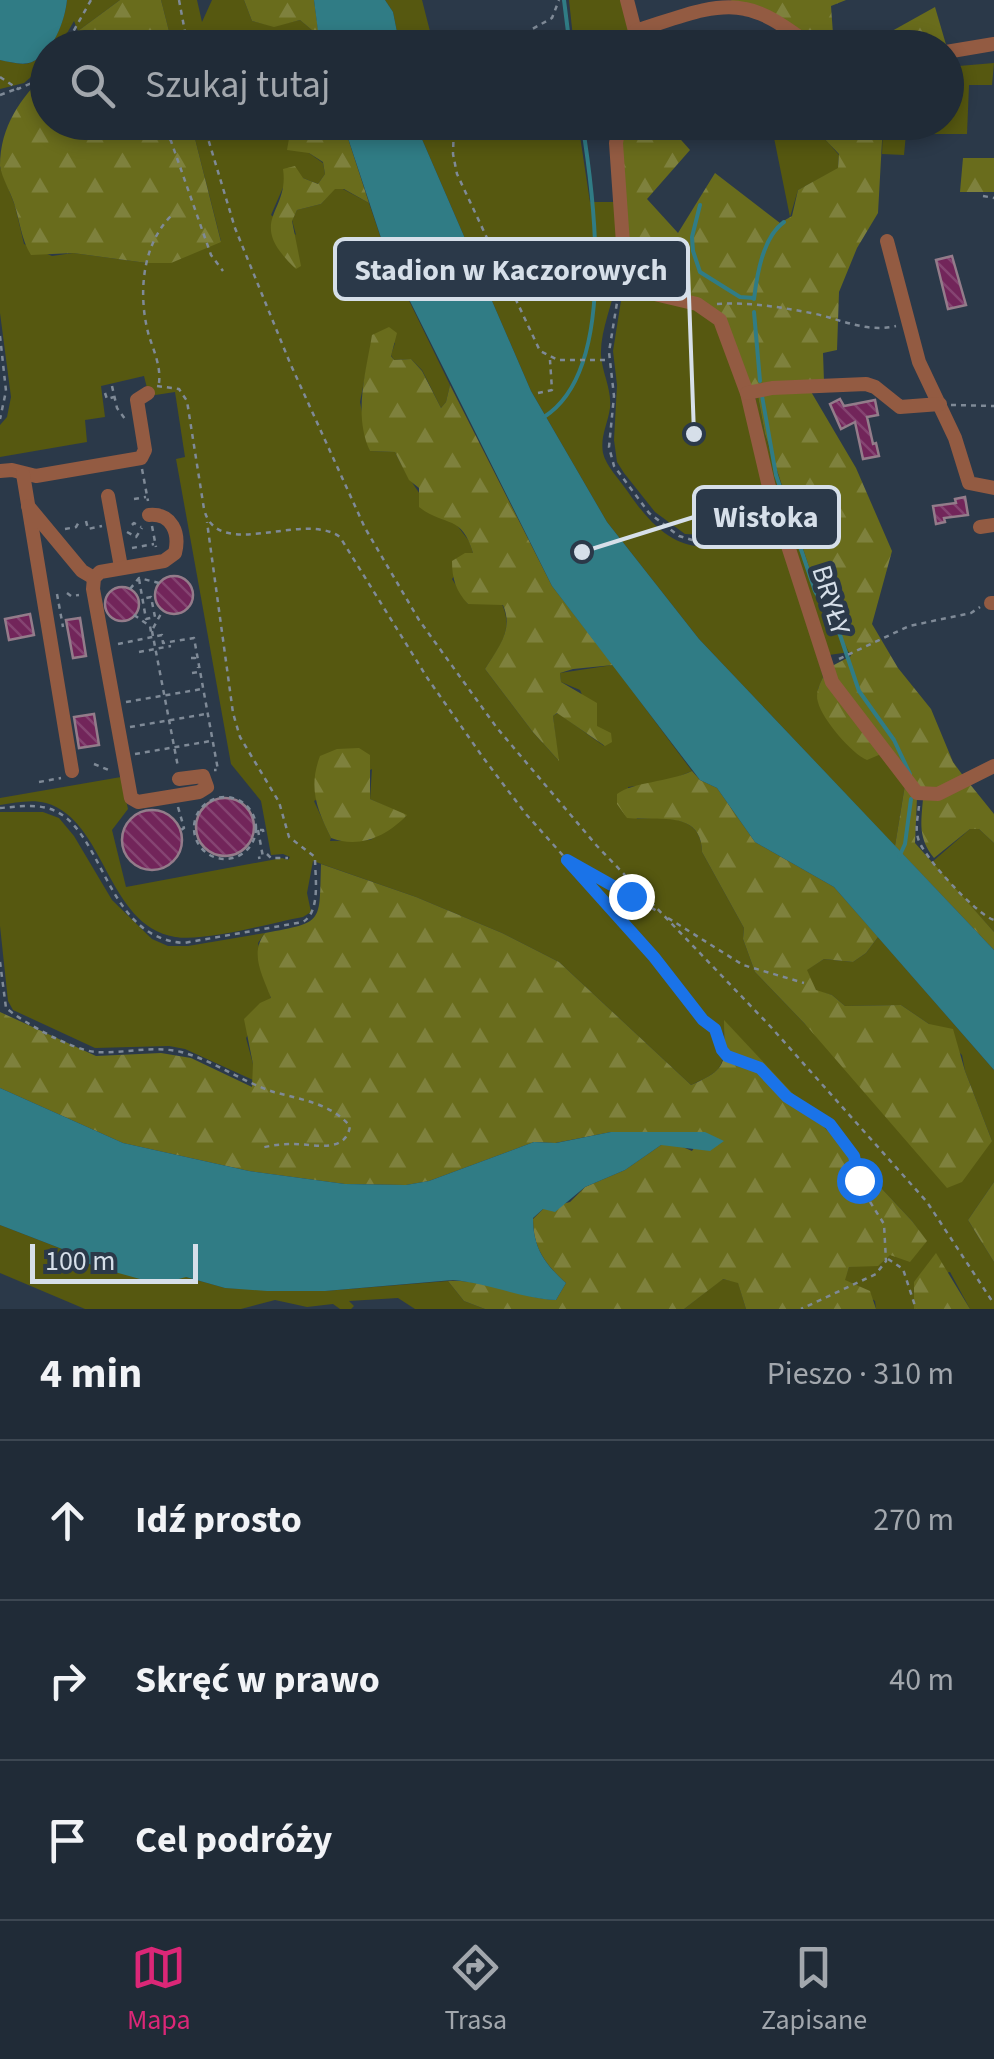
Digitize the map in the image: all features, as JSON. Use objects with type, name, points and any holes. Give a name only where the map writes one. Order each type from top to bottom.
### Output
[{"type":"street","points":[[627,0],[635,30]]},
{"type":"street","points":[[639,30],[712,10],[742,8],[789,30]]},
{"type":"street","points":[[964,49],[994,44]]},
{"type":"street","points":[[617,140],[623,259],[628,276],[642,292],[701,306]]},
{"type":"street","points":[[887,241],[919,362],[970,482],[994,488]]},
{"type":"street","name":"BRYŁY","points":[[701,306],[720,320],[747,393],[782,524],[832,682],[910,785],[921,794]]},
{"type":"street","points":[[747,393],[772,388],[866,384],[900,407],[940,404]]},
{"type":"street","points":[[0,471],[36,476],[141,458],[145,450],[137,400],[153,388]]},
{"type":"street","points":[[23,474],[72,774]]},
{"type":"street","points":[[108,496],[121,568]]},
{"type":"street","points":[[28,506],[79,567],[94,578],[130,796],[136,802],[207,788],[203,776],[180,774]]},
{"type":"street","points":[[94,578],[100,572],[164,560],[175,553],[172,523],[163,516],[146,517]]},
{"type":"street","points":[[921,794],[938,794],[994,766]]},
{"type":"path","points":[[74,30],[92,0]]},
{"type":"path","points":[[179,0],[185,30]]},
{"type":"path","points":[[530,30],[552,18],[558,0]]},
{"type":"path","points":[[0,77],[18,89]]},
{"type":"path","points":[[0,96],[30,84]]},
{"type":"path","points":[[169,140],[211,255],[223,271]]},
{"type":"path","points":[[208,140],[235,228],[290,363],[366,528],[448,664],[597,846],[782,1039],[927,1202],[994,1304]]},
{"type":"path","points":[[453,140],[458,174],[536,344],[550,358],[552,390],[538,393]]},
{"type":"path","points":[[983,196],[994,198]]},
{"type":"path","points":[[171,216],[156,236],[145,270],[143,294],[148,333],[160,376],[153,388],[179,389],[187,401],[206,520],[214,530],[224,533],[320,528],[340,537],[428,679],[525,813],[654,957],[703,1020],[715,1029],[727,1056],[760,1068],[787,1097],[830,1124],[854,1156],[862,1190],[884,1224],[886,1258],[876,1274],[801,1309]]},
{"type":"path","points":[[628,276],[619,288],[610,360],[614,396],[610,457],[649,514],[678,536],[699,542],[728,540],[782,524]]},
{"type":"path","points":[[701,306],[767,305],[870,328],[908,323]]},
{"type":"path","points":[[0,336],[6,391],[0,419]]},
{"type":"path","points":[[550,358],[610,360]]},
{"type":"path","points":[[112,386],[117,408],[125,419]]},
{"type":"path","points":[[105,393],[107,399],[115,396]]},
{"type":"path","points":[[940,404],[994,406]]},
{"type":"path","points":[[134,533],[136,537],[146,517],[143,474]]},
{"type":"path","points":[[134,499],[146,517],[158,559]]},
{"type":"path","points":[[132,525],[146,517]]},
{"type":"path","points":[[86,521],[88,530],[110,525]]},
{"type":"path","points":[[76,527],[81,532]]},
{"type":"path","points":[[123,550],[156,544]]},
{"type":"path","points":[[137,547],[138,554]]},
{"type":"path","points":[[137,569],[142,599]]},
{"type":"path","points":[[139,578],[159,584]]},
{"type":"path","points":[[130,589],[139,578]]},
{"type":"path","points":[[67,593],[80,595]]},
{"type":"path","points":[[58,594],[64,628]]},
{"type":"path","points":[[843,657],[910,626],[970,613],[992,603]]},
{"type":"path","points":[[152,636],[163,610]]},
{"type":"path","points":[[134,615],[150,626],[180,774]]},
{"type":"path","points":[[107,646],[162,635],[164,646]]},
{"type":"path","points":[[139,652],[194,638],[196,671],[218,770],[211,770]]},
{"type":"path","points":[[164,646],[172,646]]},
{"type":"path","points":[[193,658],[197,652]]},
{"type":"path","points":[[127,701],[201,689]]},
{"type":"path","points":[[132,726],[206,714]]},
{"type":"path","points":[[136,754],[210,741]]},
{"type":"path","points":[[94,764],[110,771],[126,770]]},
{"type":"path","points":[[40,782],[72,774]]},
{"type":"path","points":[[921,794],[917,830],[920,845],[979,912],[994,920]]},
{"type":"path","points":[[259,830],[242,854],[220,858],[200,847],[194,835],[194,821],[207,802],[231,797],[250,809],[259,830],[264,856],[288,858]]},
{"type":"path","points":[[176,800],[184,828],[180,830]]},
{"type":"path","points":[[259,830],[264,836]]},
{"type":"path","points":[[567,860],[743,965],[804,984]]},
{"type":"path","points":[[0,962],[3,1007],[85,1050],[184,1052],[256,1086],[299,1097],[338,1113],[350,1126],[349,1134],[341,1142],[326,1146],[298,1143],[261,1148]]},
{"type":"path","points":[[886,1258],[903,1269],[916,1309]]},
{"type":"shaded area","points":[[0,0],[67,0],[59,30],[30,30],[30,63],[0,60]]},
{"type":"shaded area","points":[[67,0],[120,0],[79,30],[74,21],[69,30],[58,30]]},
{"type":"shaded area","points":[[161,0],[197,0],[202,22],[212,0],[244,0],[252,21],[274,26],[300,20],[312,30],[169,30]]},
{"type":"shaded area","points":[[314,0],[385,0],[393,12],[397,30],[318,30]]},
{"type":"shaded area","points":[[385,0],[422,0],[430,30],[397,30],[393,12]]},
{"type":"shaded area","points":[[569,0],[623,0],[629,30],[572,30]]},
{"type":"shaded area","points":[[0,60],[30,63],[30,78],[0,89]]},
{"type":"shaded area","points":[[994,63],[992,85],[969,85],[967,134],[964,134],[964,66]]},
{"type":"shaded area","points":[[195,140],[309,140],[309,153],[323,163],[325,174],[318,184],[303,178],[285,183],[271,215],[296,235],[292,220],[297,210],[321,204],[334,189],[343,189],[369,203],[386,253],[450,385],[441,408],[422,370],[411,359],[394,360],[391,355],[395,343],[373,335],[360,402],[370,451],[395,452],[427,503],[453,520],[469,541],[473,553],[452,579],[468,604],[502,604],[505,613],[506,630],[485,669],[558,760],[553,716],[558,713],[604,746],[580,690],[561,682],[560,673],[613,665],[692,771],[663,783],[628,787],[637,819],[680,821],[696,831],[702,852],[744,928],[743,939],[755,972],[805,1024],[992,1141],[962,1055],[929,1024],[901,1005],[845,1006],[832,995],[816,991],[806,970],[824,959],[853,962],[878,937],[994,1070],[994,1182],[968,1220],[994,1262],[994,1309],[970,1309],[950,1272],[914,1282],[914,1309],[876,1309],[875,1301],[844,1280],[849,1267],[926,1241],[912,1221],[725,1022],[720,1067],[691,1085],[559,962],[416,897],[313,861],[307,893],[311,912],[303,917],[220,934],[175,937],[152,928],[134,913],[82,829],[66,813],[40,802],[0,805],[0,798],[121,777],[128,809],[112,830],[126,887],[290,857],[271,855],[261,801],[231,764],[176,459],[185,457],[175,392],[149,396],[144,376],[101,386],[105,417],[85,420],[87,442],[0,457],[0,425],[7,417],[11,397],[0,313],[0,167],[24,244],[52,256],[73,253],[147,263],[221,241]],"holes":[[[372,769],[370,799],[406,816],[370,840],[330,841],[314,801]]]},
{"type":"shaded area","points":[[349,140],[422,140],[531,391],[607,522],[699,639],[994,950],[994,1070],[834,887],[755,842],[717,788],[700,780],[552,586],[386,253]]},
{"type":"shaded area","points":[[422,140],[581,140],[590,202],[616,202],[618,270],[601,346],[610,401],[603,441],[605,458],[645,514],[678,541],[712,547],[780,530],[823,677],[818,689],[881,754],[905,785],[895,846],[699,639],[607,522],[531,391]]},
{"type":"shaded area","points":[[774,140],[826,140],[839,155],[838,169],[798,190],[790,217]]},
{"type":"shaded area","points":[[882,140],[905,140],[904,155],[882,154]]},
{"type":"shaded area","points":[[624,282],[695,307],[723,332],[777,521],[719,536],[685,534],[655,512],[624,473],[617,462],[614,440],[617,385],[613,351]]},
{"type":"shaded area","points":[[755,396],[814,582],[850,652],[829,655],[770,478]]},
{"type":"shaded area","points":[[0,812],[43,812],[59,818],[112,900],[152,939],[168,946],[188,946],[265,933],[258,943],[271,999],[246,1038],[253,1080],[185,1049],[95,1048],[13,1010],[8,1001],[0,926]]},
{"type":"shaded area","points":[[970,829],[979,829],[994,843],[994,932],[931,863]]},
{"type":"shaded area","points":[[0,1088],[123,1143],[249,1171],[345,1184],[406,1185],[429,1181],[534,1142],[556,1143],[611,1132],[705,1132],[724,1141],[710,1151],[661,1145],[625,1170],[585,1187],[555,1212],[543,1209],[533,1218],[542,1255],[566,1283],[556,1300],[453,1280],[325,1291],[225,1288],[186,1277],[168,1282],[140,1279],[93,1266],[70,1252],[0,1225]]},
{"type":"shaded area","points":[[0,1225],[70,1252],[93,1266],[186,1277],[225,1288],[325,1291],[448,1281],[464,1301],[485,1309],[415,1309],[398,1298],[349,1301],[354,1306],[351,1309],[333,1304],[307,1307],[275,1300],[241,1309],[85,1309],[0,1273]]},
{"type":"shaded area","points":[[722,1279],[738,1282],[746,1309],[684,1309]]},
{"type":"green space","points":[[120,0],[161,0],[169,30],[79,30]]},
{"type":"green space","points":[[244,0],[314,0],[318,30],[312,30],[300,20],[274,27],[252,21]]},
{"type":"green space","points":[[730,0],[846,0],[831,6],[833,30],[789,30]]},
{"type":"green space","points":[[935,7],[942,30],[894,30]]},
{"type":"green space","points":[[29,92],[30,140],[195,140],[221,242],[171,263],[73,253],[31,255],[0,166],[8,126]]},
{"type":"green space","points":[[289,140],[349,140],[369,203],[344,189],[335,189],[321,204],[297,210],[292,221],[301,266],[296,269],[273,239],[271,228],[281,197],[283,169],[295,166],[303,178],[318,184],[325,174],[323,162],[309,153],[287,150]]},
{"type":"green space","points":[[620,140],[681,140],[690,150],[647,199],[678,233],[715,173],[780,223],[792,216],[798,190],[838,168],[839,154],[826,140],[882,140],[878,213],[857,248],[839,292],[837,350],[823,353],[824,382],[751,387],[727,324],[656,292],[626,240]]},
{"type":"green space","points":[[963,158],[994,158],[994,192],[960,192]]},
{"type":"green space","points":[[346,242],[367,266],[372,280],[366,292],[358,295],[347,289],[334,257],[339,244]]},
{"type":"green space","points":[[389,327],[397,333],[391,356],[394,360],[411,359],[422,371],[441,408],[450,385],[552,586],[613,665],[560,673],[561,682],[597,703],[597,726],[611,733],[612,742],[605,746],[557,713],[553,716],[559,761],[532,731],[485,669],[506,631],[506,614],[503,605],[468,604],[460,594],[452,561],[473,553],[464,532],[419,507],[419,488],[409,480],[395,452],[370,451],[362,423],[364,378],[372,335]]},
{"type":"green space","points":[[810,390],[856,468],[892,551],[872,624],[898,668],[931,709],[953,762],[964,777],[940,789],[919,790],[844,695],[832,666],[851,656],[814,582],[765,434],[758,396]]},
{"type":"green space","points":[[823,677],[881,754],[867,760],[831,726],[817,699]]},
{"type":"green space","points":[[359,748],[370,755],[370,799],[407,815],[372,838],[342,841],[331,838],[318,808],[316,768],[320,756],[337,749]]},
{"type":"green space","points":[[692,771],[717,788],[755,842],[834,887],[878,937],[853,962],[824,959],[807,970],[816,990],[832,995],[845,1006],[901,1005],[929,1024],[953,1029],[992,1141],[962,1182],[947,1188],[755,972],[743,939],[744,928],[702,852],[694,829],[675,820],[627,818],[617,804],[617,794],[624,790]]},
{"type":"green space","points":[[969,783],[994,814],[994,843],[979,829],[970,829],[934,858],[923,837],[923,799]]},
{"type":"green space","points":[[905,785],[917,797],[915,843],[994,932],[994,950],[895,846]]},
{"type":"green space","points":[[321,864],[416,897],[559,962],[691,1085],[719,1068],[724,1020],[927,1241],[910,1262],[890,1255],[878,1266],[849,1267],[845,1280],[870,1291],[876,1309],[746,1309],[738,1283],[723,1279],[684,1309],[485,1309],[464,1301],[448,1281],[556,1300],[566,1283],[542,1255],[533,1219],[543,1209],[570,1202],[585,1187],[625,1170],[661,1145],[678,1145],[692,1151],[705,1132],[611,1132],[555,1143],[534,1142],[429,1181],[406,1185],[345,1184],[249,1171],[123,1143],[0,1088],[0,1012],[96,1056],[161,1053],[191,1058],[252,1087],[253,1064],[244,1019],[271,998],[259,965],[260,941],[265,933],[299,926],[315,916]]},
{"type":"green space","points":[[994,1182],[994,1262],[968,1220]]},
{"type":"green space","points":[[936,1253],[970,1309],[914,1309],[914,1282]]},
{"type":"building","points":[[952,256],[966,305],[948,309],[936,260]]},
{"type":"building","points":[[840,399],[844,406],[875,400],[878,415],[867,417],[879,456],[863,459],[855,422],[841,429],[830,404]]},
{"type":"building","points":[[965,497],[968,515],[944,518],[945,522],[936,524],[933,506],[956,503],[955,499]]},
{"type":"building","points":[[174,576],[187,582],[193,595],[187,608],[174,614],[161,608],[155,595],[161,582]]},
{"type":"building","points":[[122,587],[134,592],[139,604],[134,616],[122,621],[110,616],[105,604],[110,592]]},
{"type":"building","points":[[30,614],[34,635],[9,640],[5,619]]},
{"type":"building","points":[[80,618],[86,656],[73,658],[66,620]]},
{"type":"building","points":[[94,714],[99,745],[79,748],[74,717]]},
{"type":"building","points":[[225,798],[246,806],[254,827],[246,848],[225,856],[204,848],[196,827],[204,806]]},
{"type":"building","points":[[152,810],[173,819],[182,840],[173,861],[152,870],[131,861],[122,840],[131,819]]},
{"type":"waterway","points":[[564,0],[568,30]]},
{"type":"waterway","points":[[544,417],[567,394],[583,361],[592,323],[595,235],[585,140]]},
{"type":"waterway","points":[[700,205],[692,237],[700,272],[740,297],[754,298]]},
{"type":"waterway","points":[[754,299],[766,246],[784,222]]},
{"type":"waterway","points":[[754,312],[760,381]]},
{"type":"waterway","points":[[762,396],[776,475],[815,591],[840,635],[859,691],[894,740],[910,774]]},
{"type":"waterway","points":[[899,857],[905,844],[911,799]]},
{"type":"place","name":"Stadion w Kaczorowych","points":[[694,434]]},
{"type":"place","name":"Wisłoka","points":[[582,552]]},
{"type":"route","points":[[631,896],[567,860],[654,957],[703,1020],[715,1029],[727,1056],[760,1068],[787,1097],[830,1124],[854,1156],[859,1180]]}]
